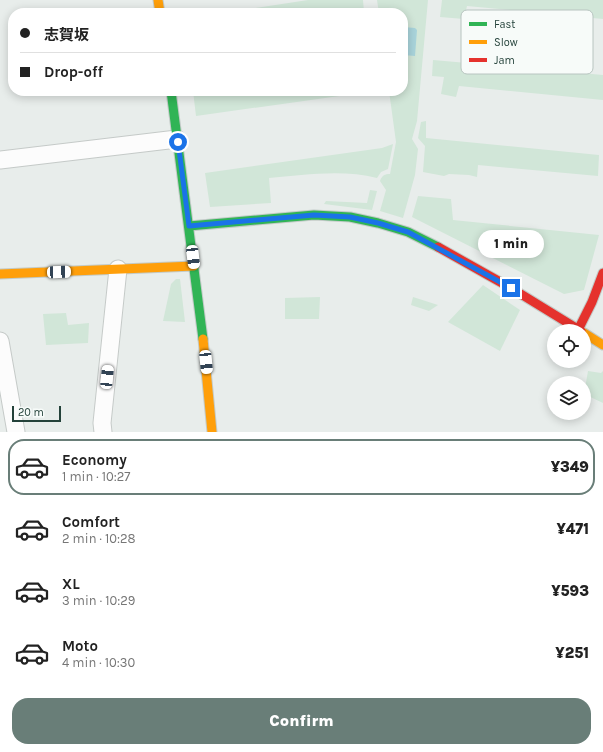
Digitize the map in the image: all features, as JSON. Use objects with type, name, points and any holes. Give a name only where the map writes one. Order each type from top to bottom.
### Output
[{"type":"street","points":[[172,96],[194,266],[212,432]]},
{"type":"street","points":[[0,160],[177,139]]},
{"type":"street","points":[[189,226],[314,215],[350,217],[378,223],[408,232],[443,250],[511,288],[570,324]]},
{"type":"street","points":[[0,274],[194,266]]},
{"type":"street","points":[[103,432],[102,423],[118,269]]},
{"type":"street","points":[[584,324],[603,273]]},
{"type":"street","points":[[591,337],[603,345]]},
{"type":"street","points":[[0,341],[16,432]]},
{"type":"green space","points":[[308,0],[363,0],[364,8],[256,8]]},
{"type":"green space","points":[[377,0],[428,0],[417,121],[412,139],[418,149],[415,175],[403,218],[380,211],[386,190],[380,181],[384,175],[390,174],[396,142],[390,96],[408,96],[408,8],[378,8]]},
{"type":"green space","points":[[442,0],[603,0],[603,19],[593,18],[593,10],[509,10],[467,6],[466,10],[461,10],[461,19],[440,17]]},
{"type":"green space","points":[[433,60],[461,62],[461,74],[603,75],[603,100],[459,86],[456,97],[441,94],[444,77],[432,76]]},
{"type":"green space","points":[[194,96],[339,96],[196,116]]},
{"type":"green space","points":[[426,121],[426,138],[599,155],[598,176],[478,165],[477,177],[449,174],[444,176],[423,172],[425,146],[418,138],[421,122]]},
{"type":"green space","points":[[393,144],[388,169],[381,172],[377,178],[364,175],[337,173],[269,178],[271,203],[210,207],[205,173],[382,148]]},
{"type":"green space","points":[[370,190],[377,191],[372,210],[324,204],[326,201],[367,203]]},
{"type":"green space","points":[[418,196],[451,199],[453,220],[599,235],[584,290],[564,294],[412,217]]},
{"type":"green space","points":[[176,279],[180,279],[185,322],[163,321],[171,284]]},
{"type":"green space","points":[[483,285],[520,310],[500,351],[448,322]]},
{"type":"green space","points":[[320,297],[319,319],[285,319],[285,298]]},
{"type":"green space","points":[[413,297],[438,305],[429,311],[411,305]]},
{"type":"green space","points":[[66,313],[68,325],[89,323],[88,343],[46,345],[43,314]]},
{"type":"green space","points":[[588,371],[601,373],[603,371],[603,403],[591,397],[591,376],[587,376]]},
{"type":"water","points":[[408,27],[415,28],[417,30],[415,56],[408,55]]},
{"type":"traffic: fast","points":[[172,96],[203,339]]},
{"type":"traffic: fast","points":[[189,226],[314,215],[350,217],[378,223],[408,232],[438,247]]},
{"type":"traffic: slow","points":[[158,0],[159,8]]},
{"type":"traffic: slow","points":[[0,274],[194,266]]},
{"type":"traffic: slow","points":[[591,337],[603,345]]},
{"type":"traffic: slow","points":[[203,339],[212,432]]},
{"type":"traffic: jam","points":[[438,247],[511,288],[570,324]]},
{"type":"traffic: jam","points":[[581,324],[592,302],[603,273]]},
{"type":"route","points":[[178,142],[189,226],[314,215],[350,217],[387,225],[408,232],[511,288]]}]
